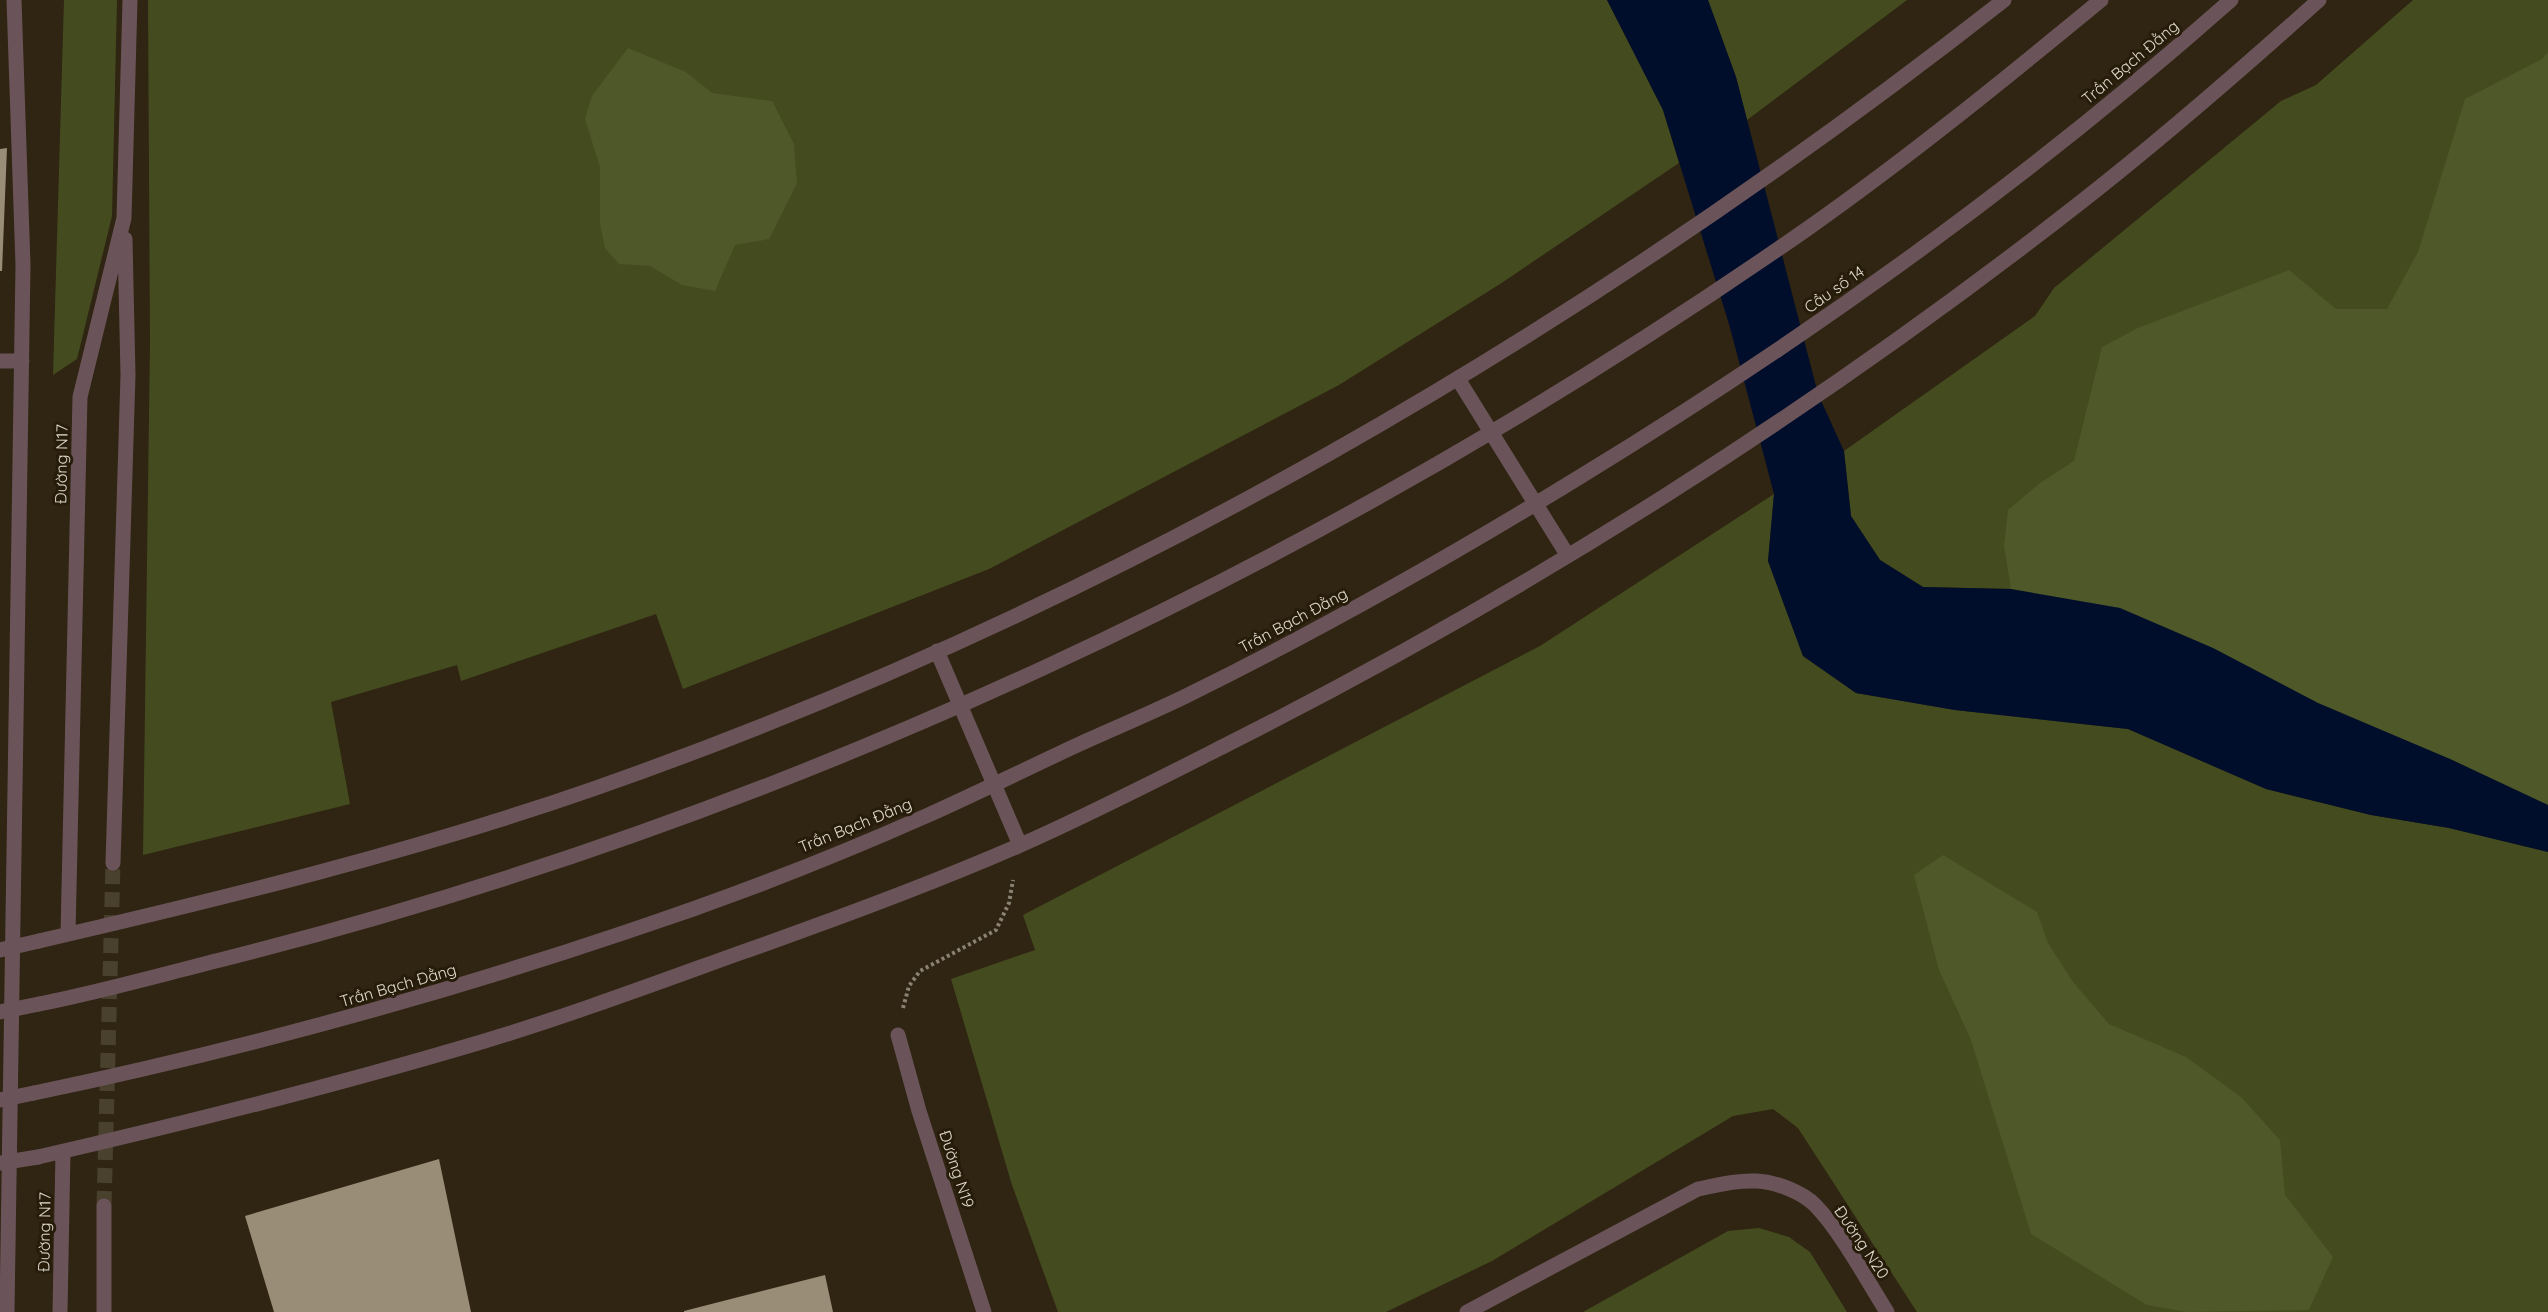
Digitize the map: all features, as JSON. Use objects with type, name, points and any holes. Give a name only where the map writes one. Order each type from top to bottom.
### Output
[{"type":"street","points":[[8,1312],[23,265],[14,0]]},
{"type":"street","name":"Đường N17","points":[[68,934],[80,397],[124,218],[130,0]]},
{"type":"street","points":[[0,950],[260,888],[484,825],[572,796],[737,735],[937,651],[1083,584],[1262,493],[1551,323],[1773,173],[1861,110],[2004,0]]},
{"type":"street","points":[[0,1012],[321,935],[513,878],[700,812],[961,706],[1036,673],[1266,559],[1392,491],[1586,376],[1809,227],[2002,82],[2101,0]]},
{"type":"street","name":"Trần Bạch Đằng","points":[[2051,151],[2231,0]]},
{"type":"street","points":[[0,1163],[63,1152],[334,1084],[484,1041],[622,996],[850,914],[1020,845],[1286,715],[1452,626],[1568,556],[1665,495],[1880,350],[2085,199],[2319,0]]},
{"type":"street","name":"Cầu số 14","points":[[1631,446],[1734,380],[1842,306],[1960,222],[2051,151]]},
{"type":"street","points":[[113,863],[128,375],[124,218]]},
{"type":"street","points":[[0,361],[22,361]]},
{"type":"street","points":[[1458,379],[1568,556]]},
{"type":"street","name":"Trần Bạch Đằng","points":[[0,1100],[188,1060],[421,998],[627,932],[860,844],[1184,697],[1433,565],[1631,446]]},
{"type":"street","points":[[937,651],[1020,845]]},
{"type":"street","name":"Đường N19","points":[[898,1035],[919,1111],[984,1312]]},
{"type":"street","name":"Đường N17","points":[[60,1312],[63,1152]]},
{"type":"street","name":"Đường N20","points":[[1467,1312],[1698,1189],[1731,1182],[1758,1181],[1784,1187],[1814,1204],[1832,1227],[1887,1312]]},
{"type":"street","points":[[104,1206],[104,1312]]},
{"type":"path","points":[[898,1035],[909,986],[920,971],[996,930],[1009,903],[1020,845]]},
{"type":"green space","points":[[64,0],[117,0],[112,216],[77,359],[53,375]]},
{"type":"green space","points":[[148,0],[1607,0],[1663,110],[1679,163],[1500,284],[1339,385],[989,569],[683,689],[656,614],[461,681],[457,665],[331,702],[350,804],[143,855],[150,342]]},
{"type":"green space","points":[[1708,0],[1907,0],[1747,120],[1736,77]]},
{"type":"green space","points":[[2413,0],[2548,0],[2548,805],[2450,759],[2011,589],[1923,587],[1880,560],[1851,516],[1844,451],[2035,316],[2054,288],[2281,101],[2316,85]]},
{"type":"green space","points":[[628,48],[686,72],[712,93],[772,101],[794,144],[797,183],[769,239],[735,245],[715,291],[682,285],[650,266],[619,264],[605,248],[600,224],[600,167],[585,119],[592,96]]},
{"type":"green space","points":[[2548,52],[2548,805],[2450,759],[2318,703],[2213,648],[2120,608],[2011,589],[2004,546],[2008,510],[2040,483],[2074,461],[2102,347],[2138,328],[2289,270],[2336,309],[2387,309],[2418,252],[2465,99],[2542,59]]},
{"type":"green space","points":[[1774,494],[1768,561],[1803,656],[1856,693],[1955,710],[2128,729],[2266,789],[2371,815],[2449,828],[2548,852],[2548,1312],[1917,1312],[1798,1128],[1773,1109],[1733,1116],[1492,1261],[1386,1312],[1058,1312],[1012,1185],[951,979],[1035,950],[1023,915],[1540,646]]},
{"type":"green space","points":[[1943,855],[2037,912],[2048,943],[2073,982],[2109,1024],[2186,1057],[2241,1097],[2280,1140],[2285,1195],[2333,1257],[2309,1310],[2187,1312],[2147,1305],[2031,1234],[1971,1040],[1939,970],[1914,875]]},
{"type":"green space","points":[[1759,1228],[1789,1237],[1810,1252],[1847,1312],[1583,1312],[1728,1231]]},
{"type":"water","points":[[1607,0],[1708,0],[1736,77],[1818,394],[1844,451],[1851,516],[1880,560],[1923,587],[2011,589],[2120,608],[2213,648],[2318,703],[2450,759],[2548,805],[2548,852],[2449,828],[2371,815],[2266,789],[2128,729],[1955,710],[1856,693],[1803,656],[1768,561],[1774,494],[1729,324],[1663,110]]},
{"type":"building","points":[[7,148],[2,271],[0,271],[0,149]]},
{"type":"building","points":[[439,1159],[471,1312],[274,1312],[245,1216]]},
{"type":"building","points":[[825,1275],[833,1312],[684,1312],[684,1311]]},
{"type":"tunnel","points":[[104,1206],[113,863]]}]
